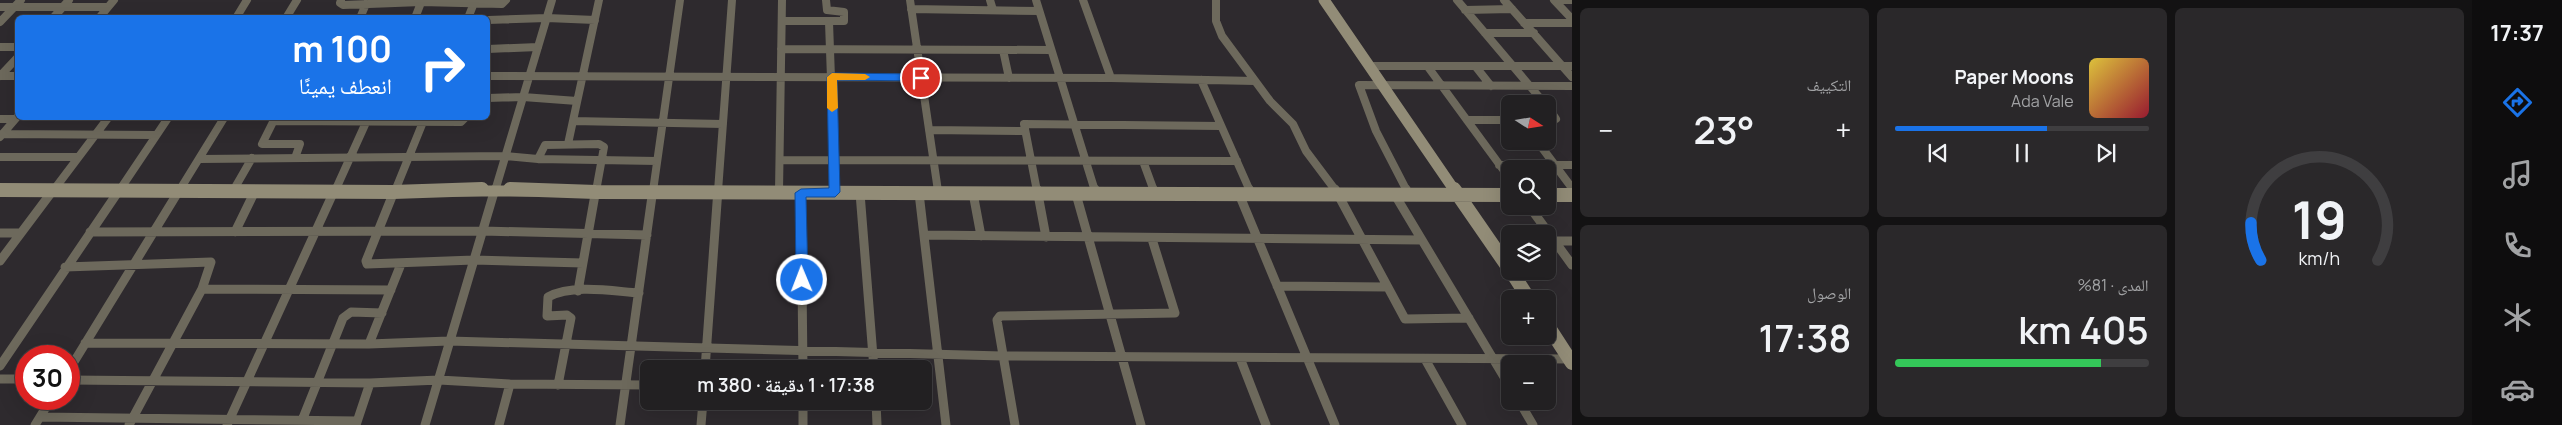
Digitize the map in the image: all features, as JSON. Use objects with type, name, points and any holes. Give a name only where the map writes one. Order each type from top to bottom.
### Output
[{"type":"street","points":[[0,22],[20,0]]},
{"type":"street","points":[[56,15],[69,0]]},
{"type":"street","points":[[101,15],[114,0]]},
{"type":"street","points":[[238,15],[248,0]]},
{"type":"street","points":[[288,15],[297,0]]},
{"type":"street","points":[[341,0],[340,3],[343,5],[422,1],[502,4],[506,0]]},
{"type":"street","points":[[425,425],[552,0]]},
{"type":"street","points":[[568,144],[599,0]]},
{"type":"street","points":[[620,425],[680,0]]},
{"type":"street","points":[[705,360],[732,0]]},
{"type":"street","points":[[780,193],[782,0]]},
{"type":"street","points":[[782,21],[844,21],[844,12],[827,10],[826,0]]},
{"type":"street","points":[[910,0],[938,193]]},
{"type":"street","points":[[990,0],[993,10]]},
{"type":"street","points":[[1036,0],[1096,194]]},
{"type":"street","points":[[1083,0],[1111,78]]},
{"type":"street","points":[[1216,0],[1216,21],[1222,36],[1255,81],[1293,124],[1306,151],[1338,193],[1400,315],[1406,319],[1469,318]]},
{"type":"street","points":[[1324,0],[1460,195],[1501,257]]},
{"type":"street","points":[[1457,0],[1538,95]]},
{"type":"street","points":[[1508,0],[1504,0],[1572,77]]},
{"type":"street","points":[[1555,0],[1572,0]]},
{"type":"street","points":[[1555,0],[1572,19]]},
{"type":"street","points":[[415,15],[422,1]]},
{"type":"street","points":[[469,15],[474,3]]},
{"type":"street","points":[[361,15],[366,4]]},
{"type":"street","points":[[0,7],[108,7]]},
{"type":"street","points":[[911,9],[1039,11]]},
{"type":"street","points":[[1465,10],[1512,9]]},
{"type":"street","points":[[490,20],[546,18],[595,20]]},
{"type":"street","points":[[829,22],[835,192]]},
{"type":"street","points":[[1524,22],[1572,23]]},
{"type":"street","points":[[1485,33],[1534,33]]},
{"type":"street","points":[[0,47],[15,47]]},
{"type":"street","points":[[490,50],[538,47]]},
{"type":"street","points":[[781,49],[1051,50]]},
{"type":"street","points":[[1003,50],[1009,78]]},
{"type":"street","points":[[0,76],[15,60]]},
{"type":"street","points":[[1372,70],[1374,66],[1572,66]]},
{"type":"street","points":[[1428,67],[1501,168]]},
{"type":"street","points":[[1476,67],[1491,86]]},
{"type":"street","points":[[490,76],[530,74],[583,77],[1111,78],[1255,81]]},
{"type":"street","points":[[0,76],[15,76]]},
{"type":"street","points":[[1200,80],[1237,162],[1257,239],[1335,425]]},
{"type":"street","points":[[1409,195],[1376,131],[1359,87],[1362,84],[1572,86]]},
{"type":"street","points":[[490,98],[523,97],[577,101]]},
{"type":"street","points":[[0,119],[15,118]]},
{"type":"street","points":[[1,136],[15,119]]},
{"type":"street","points":[[0,261],[106,120]]},
{"type":"street","points":[[2,361],[167,120]]},
{"type":"street","points":[[80,351],[109,308],[133,265],[223,120]]},
{"type":"street","points":[[274,120],[262,144],[300,144],[295,158]]},
{"type":"street","points":[[228,422],[368,120]]},
{"type":"street","points":[[407,120],[461,122],[463,120]]},
{"type":"street","points":[[1467,120],[1501,120]]},
{"type":"street","points":[[574,121],[723,124]]},
{"type":"street","points":[[423,122],[393,192],[367,264],[474,260],[583,263]]},
{"type":"street","points":[[1046,237],[1023,126],[1026,123],[1221,126]]},
{"type":"street","points":[[929,130],[1024,131]]},
{"type":"street","points":[[1,136],[156,135]]},
{"type":"street","points":[[538,159],[545,145],[603,144],[602,160],[578,291]]},
{"type":"street","points":[[199,158],[506,156],[538,159],[657,160]]},
{"type":"street","points":[[0,157],[78,157]]},
{"type":"street","points":[[234,191],[252,158]]},
{"type":"street","points":[[780,160],[1237,162]]},
{"type":"street","points":[[1143,161],[1155,194]]},
{"type":"street","points":[[1556,165],[1572,165]]},
{"type":"street","points":[[1556,168],[1572,188]]},
{"type":"street","points":[[0,190],[393,192],[496,189],[596,192],[1501,195]]},
{"type":"street","points":[[235,232],[256,191]]},
{"type":"street","points":[[801,193],[803,360]]},
{"type":"street","points":[[860,193],[873,360]]},
{"type":"street","points":[[919,193],[946,425]]},
{"type":"street","points":[[973,193],[981,236]]},
{"type":"street","points":[[1076,194],[1141,425]]},
{"type":"street","points":[[1394,195],[1501,372]]},
{"type":"street","points":[[1556,195],[1572,195]]},
{"type":"street","points":[[90,232],[377,233],[483,231],[647,235]]},
{"type":"street","points":[[0,233],[21,233]]},
{"type":"street","points":[[925,235],[1152,239],[1422,240]]},
{"type":"street","points":[[1015,425],[997,320],[1002,314],[1175,313],[1152,239]]},
{"type":"street","points":[[1556,241],[1572,241]]},
{"type":"street","points":[[1556,244],[1572,265]]},
{"type":"street","points":[[65,267],[208,260],[212,265],[202,289],[131,421]]},
{"type":"street","points":[[369,344],[401,264]]},
{"type":"street","points":[[1276,286],[1386,286]]},
{"type":"street","points":[[202,289],[391,290]]},
{"type":"street","points":[[558,385],[564,346],[571,318],[567,315],[547,316],[548,297],[554,293],[578,291],[639,293]]},
{"type":"street","points":[[301,422],[331,344],[346,314],[382,313]]},
{"type":"street","points":[[1556,338],[1571,360]]},
{"type":"street","points":[[85,342],[264,344],[449,342],[564,346],[706,347],[938,355],[1306,359],[1492,357],[1571,360]]},
{"type":"street","points":[[1240,358],[1266,425]]},
{"type":"street","points":[[1425,358],[1462,425]]},
{"type":"street","points":[[0,379],[15,379]]},
{"type":"street","points":[[80,380],[370,383],[439,380],[510,384],[640,386]]},
{"type":"street","points":[[38,421],[356,423],[370,383]]},
{"type":"street","points":[[499,425],[510,384]]},
{"type":"street","points":[[38,421],[44,410]]},
{"type":"street","points":[[701,425],[702,410]]},
{"type":"street","points":[[804,410],[804,425]]},
{"type":"street","points":[[876,410],[877,425]]},
{"type":"street","points":[[1524,410],[1533,425]]},
{"type":"slow traffic","points":[[832,108],[832,77],[865,77]]},
{"type":"route","points":[[802,280],[801,193],[835,192],[832,77],[921,78]]}]
